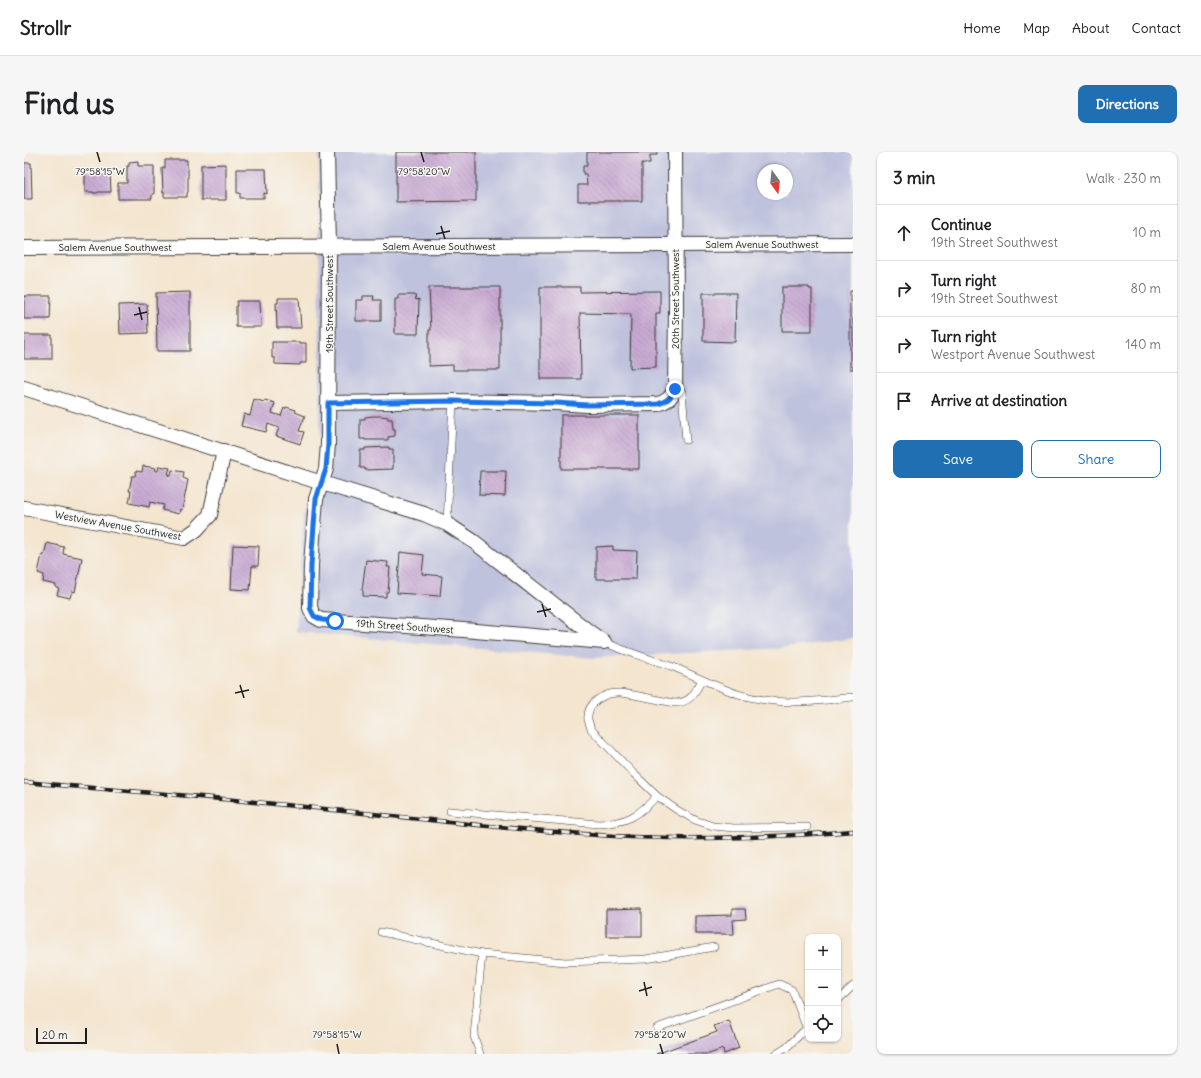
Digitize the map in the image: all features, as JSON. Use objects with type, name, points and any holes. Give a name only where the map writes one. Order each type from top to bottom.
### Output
[{"type":"street","name":"19th Street Southwest","points":[[327,152],[329,246],[328,444],[326,469],[316,499],[311,565],[310,608],[314,616],[322,620],[604,642]]},
{"type":"street","name":"20th Street Southwest","points":[[675,152],[675,389]]},
{"type":"street","name":"Salem Avenue Southwest","points":[[24,248],[853,244]]},
{"type":"street","points":[[24,388],[424,514],[447,524],[474,541],[604,642]]},
{"type":"street","points":[[328,403],[453,401],[587,405],[658,404],[668,401],[675,389]]},
{"type":"street","name":"Westview Avenue Southwest","points":[[24,508],[184,538],[196,530],[210,515],[224,451]]},
{"type":"lane","name":"20th Street Southwest","points":[[675,389],[682,392],[686,440]]},
{"type":"lane","points":[[447,524],[453,401]]},
{"type":"lane","points":[[604,642],[622,650],[676,668],[738,694],[760,699],[788,702],[820,701],[853,697]]},
{"type":"lane","points":[[702,680],[691,698],[684,702],[675,703],[618,693],[606,695],[595,701],[590,708],[588,720],[591,729],[657,796],[695,820],[713,826],[734,828],[807,827]]},
{"type":"lane","points":[[450,811],[612,824],[627,820],[644,810],[657,796]]},
{"type":"lane","points":[[381,932],[482,954],[565,962],[646,959],[714,947]]},
{"type":"lane","points":[[480,1054],[474,1036],[482,954]]},
{"type":"lane","points":[[657,1028],[779,984],[792,990],[805,1023]]},
{"type":"lane","points":[[841,997],[853,986]]},
{"type":"lane","points":[[776,1054],[786,1048],[805,1030]]},
{"type":"shaded area","points":[[319,152],[853,152],[853,638],[787,648],[593,658],[296,632],[304,512],[320,459]]},
{"type":"building","points":[[396,152],[476,152],[476,201],[396,202]]},
{"type":"building","points":[[587,152],[657,152],[657,155],[650,155],[650,163],[642,163],[642,201],[578,201],[578,185],[587,185],[586,174],[583,174],[583,166],[587,166]]},
{"type":"building","points":[[165,160],[187,160],[187,197],[164,197],[162,168],[165,168]]},
{"type":"building","points":[[138,161],[138,166],[154,166],[154,194],[152,194],[152,199],[118,199],[118,183],[127,183],[127,166],[129,166],[129,162]]},
{"type":"building","points":[[24,163],[31,163],[32,199],[24,199]]},
{"type":"building","points":[[226,164],[226,200],[201,200],[201,165]]},
{"type":"building","points":[[237,169],[266,169],[267,194],[264,193],[264,198],[240,198],[240,193],[237,193]]},
{"type":"building","points":[[85,171],[110,171],[111,192],[85,192]]},
{"type":"building","points":[[429,287],[500,287],[500,370],[453,370],[453,365],[429,366],[429,330],[431,330]]},
{"type":"building","points":[[540,287],[580,287],[580,292],[660,291],[660,313],[656,313],[656,367],[630,368],[631,314],[580,313],[581,379],[540,379]]},
{"type":"building","points":[[782,287],[809,287],[809,289],[812,289],[812,331],[782,331]]},
{"type":"building","points":[[850,291],[853,291],[853,369],[850,369]]},
{"type":"building","points":[[190,292],[190,351],[157,351],[156,293]]},
{"type":"building","points":[[703,293],[736,293],[735,342],[703,341]]},
{"type":"building","points":[[398,295],[415,295],[416,300],[419,299],[418,334],[395,334],[395,299],[398,299]]},
{"type":"building","points":[[24,296],[51,296],[50,319],[24,319]]},
{"type":"building","points":[[363,296],[374,296],[373,300],[381,300],[381,321],[356,321],[356,300],[363,300]]},
{"type":"building","points":[[278,298],[299,298],[301,328],[277,328],[276,303],[278,303]]},
{"type":"building","points":[[237,301],[260,301],[261,327],[236,327]]},
{"type":"building","points":[[147,304],[148,333],[120,334],[119,305]]},
{"type":"building","points":[[24,335],[52,335],[52,359],[24,359]]},
{"type":"building","points":[[272,342],[306,343],[306,363],[300,363],[300,365],[275,364],[275,358],[272,358]]},
{"type":"building","points":[[254,399],[275,403],[272,413],[281,416],[284,408],[285,409],[286,407],[296,410],[295,412],[305,416],[299,431],[304,432],[300,444],[276,436],[279,428],[268,424],[266,432],[241,426],[244,414],[250,416]]},
{"type":"building","points":[[561,415],[639,415],[639,469],[561,469]]},
{"type":"building","points":[[373,416],[388,417],[388,419],[392,419],[393,429],[395,429],[395,436],[388,437],[388,440],[360,439],[360,419]]},
{"type":"building","points":[[389,447],[389,449],[393,449],[393,469],[365,470],[365,468],[360,468],[360,450],[365,450],[365,448]]},
{"type":"building","points":[[143,466],[156,468],[155,471],[158,471],[159,466],[170,468],[168,474],[170,474],[169,476],[171,476],[172,470],[184,472],[183,478],[188,480],[182,510],[180,509],[179,514],[162,510],[164,505],[150,502],[149,507],[129,503],[131,491],[129,491],[132,476],[135,476],[136,471],[142,472]]},
{"type":"building","points":[[480,471],[506,471],[505,496],[479,495]]},
{"type":"building","points":[[47,543],[64,547],[63,554],[82,558],[75,592],[72,591],[70,598],[57,595],[59,588],[56,588],[56,585],[43,582],[44,575],[38,573],[42,555],[44,555]]},
{"type":"building","points":[[233,545],[259,546],[258,566],[252,566],[250,590],[231,589]]},
{"type":"building","points":[[613,546],[613,550],[637,551],[636,579],[596,579],[596,547]]},
{"type":"building","points":[[400,552],[424,555],[422,574],[442,576],[440,596],[397,593]]},
{"type":"building","points":[[366,560],[388,562],[387,567],[390,567],[388,592],[386,592],[386,597],[363,596],[362,590]]},
{"type":"building","points":[[642,909],[642,936],[606,936],[606,910]]},
{"type":"building","points":[[732,909],[745,909],[746,919],[733,920],[734,934],[695,934],[695,916],[732,915]]},
{"type":"building","points":[[729,1021],[739,1048],[724,1054],[723,1049],[709,1054],[656,1054],[717,1032],[714,1026]]},
{"type":"railway","points":[[24,782],[249,801],[478,825],[593,835],[660,838],[715,838],[798,835],[853,831]]},
{"type":"route","points":[[335,621],[322,620],[314,616],[310,608],[311,565],[316,499],[326,469],[328,444],[328,403],[453,401],[587,405],[658,404],[668,401],[675,389]]}]
